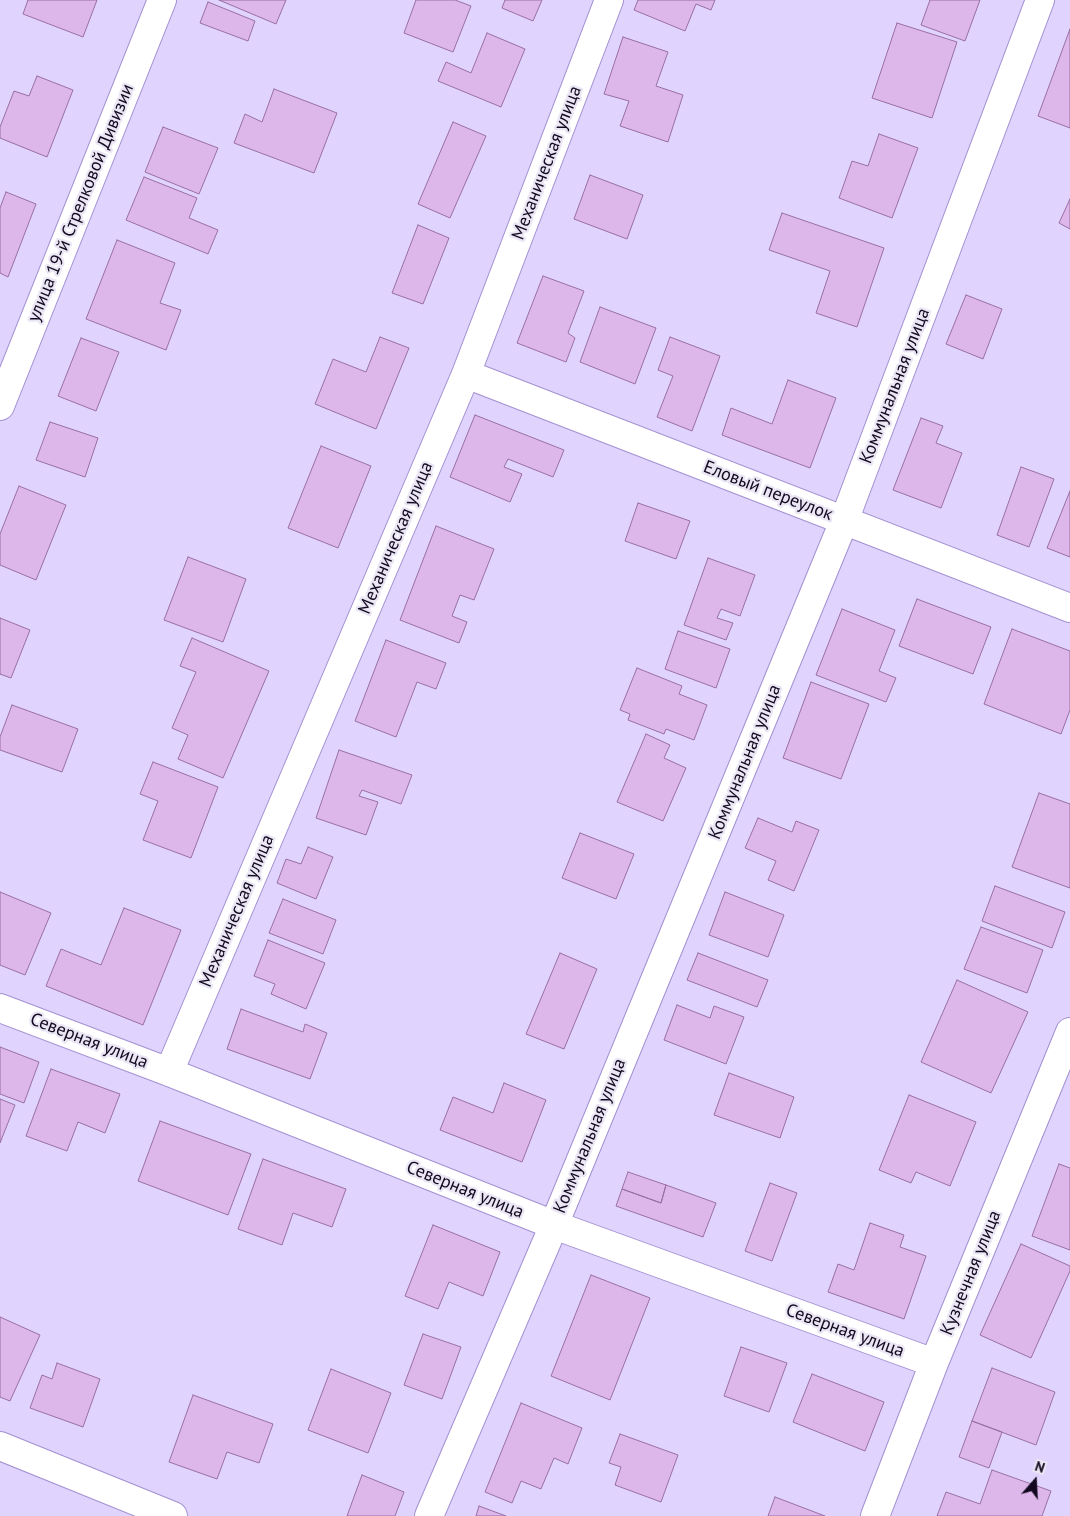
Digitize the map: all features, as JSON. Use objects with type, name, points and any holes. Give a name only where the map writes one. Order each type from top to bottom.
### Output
[{"type":"street","name":"улица 19-й Стрелковой Дивизии","points":[[0,406],[162,0]]},
{"type":"street","name":"Механическая улица","points":[[169,1072],[466,374],[609,0]]},
{"type":"street","name":"Коммунальная улица","points":[[429,1516],[554,1225],[844,521],[1040,0]]},
{"type":"street","name":"Еловый переулок","points":[[466,374],[1070,608]]},
{"type":"street","name":"Северная улица","points":[[0,1008],[169,1072],[554,1225],[934,1363]]},
{"type":"street","name":"Кузнечная улица","points":[[875,1516],[934,1363],[1070,1032]]},
{"type":"street","points":[[0,1446],[172,1516]]},
{"type":"building","points":[[28,0],[97,0],[83,37],[23,14]]},
{"type":"building","points":[[219,0],[286,0],[276,24]]},
{"type":"building","points":[[416,0],[455,0],[471,6],[453,52],[404,33]]},
{"type":"building","points":[[505,0],[542,0],[533,21],[502,8]]},
{"type":"building","points":[[638,0],[715,0],[711,10],[696,4],[685,31],[634,10]]},
{"type":"building","points":[[930,0],[980,0],[965,41],[921,25]]},
{"type":"building","points":[[208,2],[255,21],[248,41],[200,23]]},
{"type":"building","points":[[897,23],[957,42],[932,118],[872,98]]},
{"type":"building","points":[[1070,29],[1070,128],[1038,116]]},
{"type":"building","points":[[487,33],[525,49],[501,107],[438,81],[446,62],[471,73]]},
{"type":"building","points":[[623,37],[668,52],[656,86],[683,95],[668,142],[620,126],[629,101],[604,94]]},
{"type":"building","points":[[37,76],[73,90],[47,157],[0,138],[0,127],[14,91],[29,96]]},
{"type":"building","points":[[274,89],[337,113],[314,173],[234,143],[245,114],[262,122]]},
{"type":"building","points":[[453,122],[486,136],[450,218],[418,204]]},
{"type":"building","points":[[163,127],[218,148],[199,194],[145,172]]},
{"type":"building","points":[[879,134],[918,148],[892,218],[839,198],[852,161],[868,166]]},
{"type":"building","points":[[590,175],[643,195],[627,239],[574,219]]},
{"type":"building","points":[[144,177],[197,198],[189,218],[218,230],[208,254],[126,220]]},
{"type":"building","points":[[6,192],[36,204],[8,277],[0,273],[0,208]]},
{"type":"building","points":[[1070,199],[1070,229],[1059,223]]},
{"type":"building","points":[[782,213],[884,248],[857,327],[816,313],[830,271],[769,250]]},
{"type":"building","points":[[418,225],[449,238],[423,304],[392,293]]},
{"type":"building","points":[[117,240],[175,263],[160,303],[181,310],[166,350],[86,319]]},
{"type":"building","points":[[543,276],[584,291],[568,333],[575,338],[566,362],[517,343]]},
{"type":"building","points":[[966,295],[1002,309],[983,359],[946,344]]},
{"type":"building","points":[[600,307],[656,328],[635,384],[580,362]]},
{"type":"building","points":[[380,337],[409,348],[376,429],[315,404],[333,359],[366,372]]},
{"type":"building","points":[[670,337],[720,356],[692,431],[657,417],[673,376],[658,370]]},
{"type":"building","points":[[81,338],[119,352],[96,411],[58,396]]},
{"type":"building","points":[[788,380],[836,398],[810,468],[722,435],[731,408],[772,424]]},
{"type":"building","points":[[475,415],[564,450],[553,477],[508,459],[504,467],[522,474],[510,502],[450,477]]},
{"type":"building","points":[[921,418],[943,426],[936,443],[962,453],[941,508],[893,490]]},
{"type":"building","points":[[50,422],[98,438],[85,477],[36,460]]},
{"type":"building","points":[[321,446],[371,466],[338,548],[288,528]]},
{"type":"building","points":[[1021,467],[1054,479],[1029,547],[997,535]]},
{"type":"building","points":[[19,486],[66,505],[36,580],[0,565],[0,534]]},
{"type":"building","points":[[1070,491],[1070,557],[1047,548]]},
{"type":"building","points":[[638,503],[690,521],[676,559],[625,541]]},
{"type":"building","points":[[436,526],[494,549],[474,600],[460,595],[452,616],[467,622],[459,643],[400,620]]},
{"type":"building","points":[[188,557],[246,579],[223,642],[164,620]]},
{"type":"building","points":[[708,558],[755,575],[740,616],[721,609],[717,618],[733,623],[726,640],[684,625]]},
{"type":"building","points":[[917,599],[991,627],[973,674],[899,646]]},
{"type":"building","points":[[842,609],[895,630],[879,671],[896,678],[886,702],[816,675]]},
{"type":"building","points":[[0,618],[30,630],[11,678],[0,674]]},
{"type":"building","points":[[1012,629],[1070,651],[1070,710],[1061,734],[984,704]]},
{"type":"building","points":[[678,631],[730,649],[716,688],[665,669]]},
{"type":"building","points":[[192,638],[269,671],[223,778],[178,759],[188,735],[172,728],[196,672],[180,666]]},
{"type":"building","points":[[386,640],[446,663],[436,689],[417,682],[396,737],[355,721]]},
{"type":"building","points":[[637,668],[682,686],[679,694],[707,705],[694,740],[666,729],[664,734],[628,720],[630,714],[620,710]]},
{"type":"building","points":[[811,682],[869,704],[841,779],[783,758]]},
{"type":"building","points":[[12,705],[78,729],[62,772],[0,750],[0,737]]},
{"type":"building","points":[[646,734],[670,745],[664,758],[686,768],[663,821],[617,802]]},
{"type":"building","points":[[339,750],[412,775],[401,804],[362,790],[359,796],[378,802],[366,835],[316,818]]},
{"type":"building","points":[[153,762],[218,787],[191,858],[143,840],[158,801],[140,794]]},
{"type":"building","points":[[1039,793],[1070,804],[1070,888],[1012,867]]},
{"type":"building","points":[[758,818],[792,832],[796,821],[819,830],[794,891],[768,880],[776,861],[745,848]]},
{"type":"building","points":[[580,833],[634,854],[616,899],[562,878]]},
{"type":"building","points":[[308,847],[333,857],[316,899],[277,883],[286,859],[301,864]]},
{"type":"building","points":[[995,886],[1065,912],[1052,948],[982,921]]},
{"type":"building","points":[[0,892],[51,913],[25,975],[0,965]]},
{"type":"building","points":[[725,892],[784,915],[768,957],[709,935]]},
{"type":"building","points":[[283,899],[336,920],[323,954],[269,933]]},
{"type":"building","points":[[124,908],[181,930],[143,1025],[46,986],[61,949],[101,965]]},
{"type":"building","points":[[981,927],[1043,950],[1027,993],[964,969]]},
{"type":"building","points":[[268,940],[325,963],[306,1009],[271,994],[275,984],[254,976]]},
{"type":"building","points":[[560,953],[597,969],[564,1049],[526,1034]]},
{"type":"building","points":[[698,953],[768,980],[757,1007],[687,980]]},
{"type":"building","points":[[957,980],[1028,1012],[991,1093],[921,1062]]},
{"type":"building","points":[[677,1005],[710,1018],[714,1006],[744,1017],[726,1064],[664,1040]]},
{"type":"building","points":[[241,1009],[303,1032],[305,1024],[327,1033],[310,1079],[227,1049]]},
{"type":"building","points":[[0,1047],[39,1062],[24,1103],[0,1094]]},
{"type":"building","points":[[51,1069],[120,1094],[105,1133],[78,1122],[67,1151],[26,1136]]},
{"type":"building","points":[[729,1073],[794,1097],[780,1138],[714,1115]]},
{"type":"building","points":[[504,1083],[546,1100],[522,1162],[440,1130],[453,1097],[493,1113]]},
{"type":"building","points":[[909,1095],[976,1122],[950,1186],[916,1172],[911,1183],[879,1170]]},
{"type":"building","points":[[0,1099],[15,1105],[0,1143]]},
{"type":"building","points":[[160,1121],[251,1154],[228,1215],[138,1181]]},
{"type":"building","points":[[263,1159],[346,1189],[332,1227],[293,1213],[282,1245],[238,1229]]},
{"type":"building","points":[[1059,1164],[1070,1168],[1070,1250],[1032,1236]]},
{"type":"building","points":[[628,1172],[666,1185],[661,1203],[622,1189]]},
{"type":"building","points":[[770,1183],[797,1193],[772,1261],[745,1251]]},
{"type":"building","points":[[666,1185],[716,1203],[703,1237],[616,1206],[622,1189],[661,1203]]},
{"type":"building","points":[[870,1223],[904,1235],[900,1247],[926,1256],[904,1319],[828,1292],[838,1264],[854,1270]]},
{"type":"building","points":[[433,1225],[500,1252],[483,1296],[449,1282],[438,1309],[405,1296]]},
{"type":"building","points":[[1021,1244],[1070,1266],[1070,1271],[1031,1358],[980,1335]]},
{"type":"building","points":[[591,1275],[650,1298],[610,1400],[551,1376]]},
{"type":"building","points":[[0,1317],[40,1335],[10,1401],[0,1397]]},
{"type":"building","points":[[423,1334],[461,1347],[442,1399],[404,1385]]},
{"type":"building","points":[[741,1347],[787,1363],[769,1412],[724,1396]]},
{"type":"building","points":[[57,1363],[100,1379],[83,1427],[30,1408],[42,1375],[52,1379]]},
{"type":"building","points":[[992,1368],[1055,1392],[1036,1445],[972,1421]]},
{"type":"building","points":[[331,1369],[391,1393],[368,1453],[308,1430]]},
{"type":"building","points":[[812,1374],[884,1402],[865,1451],[793,1422]]},
{"type":"building","points":[[193,1395],[273,1424],[259,1463],[227,1452],[217,1479],[169,1462]]},
{"type":"building","points":[[521,1403],[582,1428],[568,1464],[554,1458],[541,1489],[521,1481],[512,1503],[485,1492]]},
{"type":"building","points":[[972,1421],[1002,1432],[989,1468],[959,1457]]},
{"type":"building","points":[[620,1434],[678,1455],[661,1502],[615,1485],[621,1467],[609,1463]]},
{"type":"building","points":[[992,1470],[1051,1491],[1042,1516],[937,1516],[946,1492],[980,1504]]},
{"type":"building","points":[[362,1475],[404,1492],[395,1516],[347,1516]]},
{"type":"building","points":[[775,1497],[825,1516],[768,1516]]},
{"type":"building","points":[[479,1506],[506,1516],[476,1516]]}]
